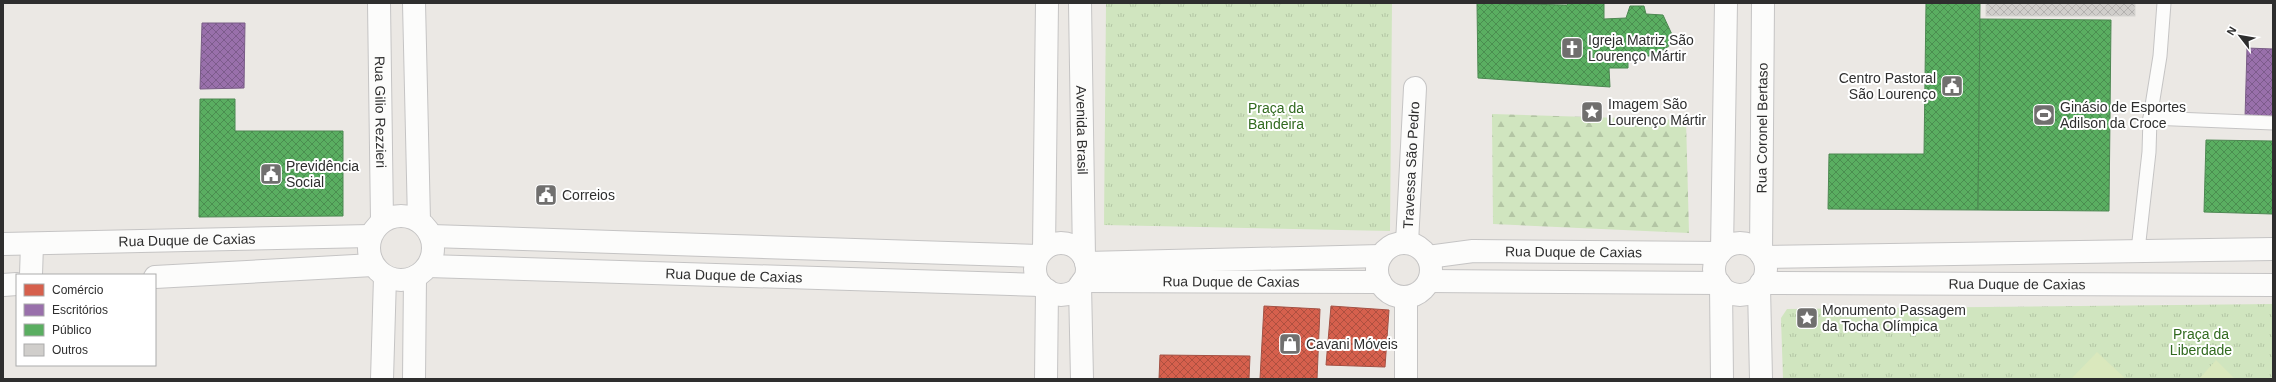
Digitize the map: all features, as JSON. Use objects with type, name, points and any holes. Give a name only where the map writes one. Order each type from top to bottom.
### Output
[{"type":"street","name":"Rua Gilio Rezzieri","points":[[376,229],[379,3]]},
{"type":"street","points":[[156,277],[379,271],[400,280],[421,271],[432,256],[425,228],[414,3]]},
{"type":"street","points":[[1046,379],[1044,288],[1035,271],[1041,252],[1047,3]]},
{"type":"street","name":"Avenida Brasil","points":[[1080,3],[1083,272],[1082,379]]},
{"type":"street","points":[[1722,379],[1720,284],[1714,268],[1721,252],[1726,3]]},
{"type":"street","name":"Rua Coronel Bertaso","points":[[1762,256],[1763,3]]},
{"type":"street","name":"Travessa São Pedro","points":[[1407,243],[1415,88]]},
{"type":"street","points":[[382,379],[379,271],[368,246],[376,229],[401,215],[425,228]]},
{"type":"street","name":"Rua Duque de Caxias","points":[[425,228],[1041,252]]},
{"type":"street","name":"Rua Duque de Caxias","points":[[3,244],[376,229]]},
{"type":"street","points":[[1041,252],[1051,245],[1066,243],[1080,251],[1083,272],[1075,290],[1061,294],[1044,288]]},
{"type":"street","points":[[1407,243],[1423,250],[1431,265],[1429,282],[1419,293],[1406,298],[1390,294],[1380,282],[1377,269],[1381,256],[1391,247],[1407,243]]},
{"type":"street","points":[[1721,252],[1728,246],[1743,243],[1756,248],[1762,256],[1766,271],[1760,285],[1761,379]]},
{"type":"street","points":[[31,274],[32,244]]},
{"type":"street","points":[[1762,256],[2273,249]]},
{"type":"street","name":"Rua Duque de Caxias","points":[[1428,257],[1473,251],[1721,252]]},
{"type":"street","name":"Rua Duque de Caxias","points":[[1083,272],[1381,256]]},
{"type":"street","points":[[414,379],[421,271]]},
{"type":"street","name":"Rua Duque de Caxias","points":[[421,271],[1044,288]]},
{"type":"street","name":"Rua Duque de Caxias","points":[[1083,272],[1380,282]]},
{"type":"street","points":[[1429,282],[1720,284],[1733,294],[1747,294],[1760,285]]},
{"type":"street","points":[[3,285],[16,284]]},
{"type":"street","name":"Rua Duque de Caxias","points":[[1760,285],[2273,285]]},
{"type":"street","points":[[1406,298],[1406,379]]},
{"type":"lane","points":[[2138,250],[2149,152],[2150,118],[2160,56],[2164,3]]},
{"type":"lane","points":[[2150,118],[2273,123]]},
{"type":"green space","name":"Praça da Bandeira","points":[[1106,3],[1392,3],[1390,231],[1104,225]]},
{"type":"green space","points":[[1492,114],[1686,120],[1689,233],[1493,224]]},
{"type":"green space","name":"Praça da Liberdade","points":[[2273,304],[2273,379],[1783,379],[1781,318],[1787,309]]},
{"type":"green space","points":[[2097,352],[2126,379],[2071,379]]},
{"type":"green space","points":[[2216,360],[2235,379],[2199,379]]},
{"type":"building: Comércio","name":"Cavani Móveis","points":[[1264,306],[1320,309],[1317,379],[1260,379]]},
{"type":"building: Comércio","points":[[1331,306],[1389,310],[1385,367],[1326,365]]},
{"type":"building: Comércio","points":[[1160,355],[1250,356],[1249,379],[1159,379]]},
{"type":"building: Escritórios","points":[[202,23],[245,23],[244,88],[200,89]]},
{"type":"building: Escritórios","points":[[2247,48],[2273,49],[2273,118],[2245,118]]},
{"type":"building: Público","name":"Igreja Matriz São Lourenço Mártir","points":[[1477,3],[1567,5],[1569,3],[1604,3],[1604,19],[1626,18],[1630,6],[1644,6],[1646,14],[1663,15],[1675,41],[1656,56],[1628,56],[1628,68],[1609,68],[1610,87],[1478,78]]},
{"type":"building: Público","name":"Centro Pastoral São Lourenço","points":[[1926,3],[1980,3],[1978,210],[1828,209],[1829,154],[1924,154]]},
{"type":"building: Público","name":"Ginásio de Esportes Adilson da Croce","points":[[1980,19],[2111,20],[2109,211],[1978,210]]},
{"type":"building: Público","name":"Previdência Social","points":[[200,99],[235,99],[235,131],[343,131],[343,216],[199,217]]},
{"type":"building: Público","points":[[2206,140],[2273,141],[2273,214],[2204,212]]},
{"type":"building: Outros","points":[[1986,3],[2135,3],[2135,16],[1986,16]]},
{"type":"place","name":"Igreja Matriz São Lourenço Mártir","points":[[1572,48]]},
{"type":"place","name":"Centro Pastoral São Lourenço","points":[[1952,86]]},
{"type":"place","name":"Imagem São Lourenço Mártir","points":[[1592,112]]},
{"type":"place","name":"Ginásio de Esportes Adilson da Croce","points":[[2044,115]]},
{"type":"place","name":"Previdência Social","points":[[271,174]]},
{"type":"place","name":"Correios","points":[[546,195]]},
{"type":"place","name":"Monumento Passagem da Tocha Olímpica","points":[[1807,318]]},
{"type":"place","name":"Cavani Móveis","points":[[1290,344]]}]
